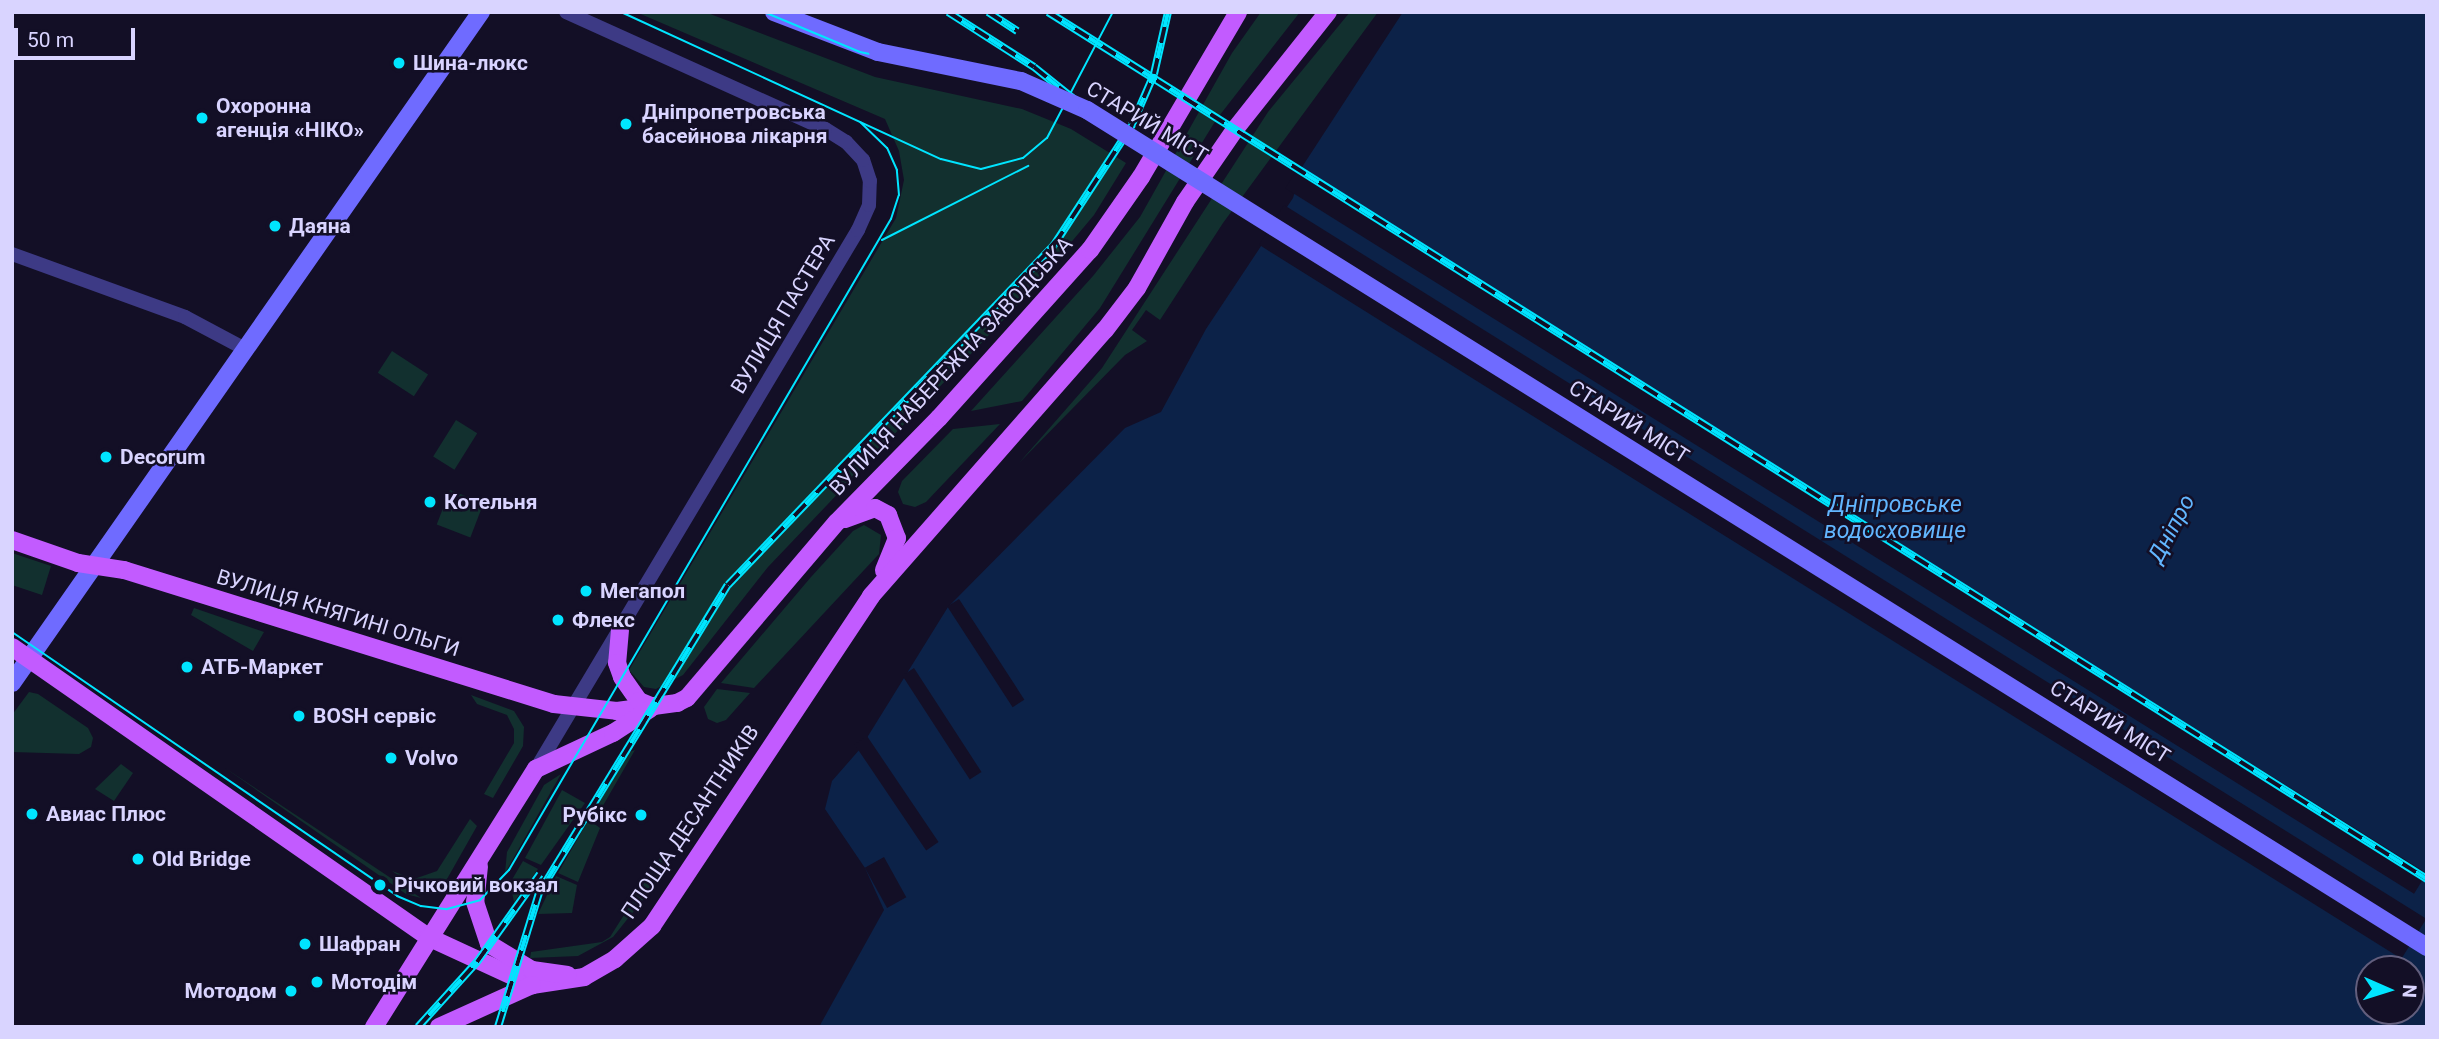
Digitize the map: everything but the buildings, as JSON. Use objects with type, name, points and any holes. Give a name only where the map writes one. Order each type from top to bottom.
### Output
[{"type":"main road","points":[[12,683],[481,12]]},
{"type":"main road","name":"СТАРИЙ МІСТ","points":[[774,12],[878,52],[1020,81],[1087,110],[2427,947]]},
{"type":"main road","name":"ВУЛИЦЯ НАБЕРЕЖНА ЗАВОДСЬКА","points":[[653,707],[687,698],[837,522],[939,418],[1090,250],[1141,177],[1238,12]]},
{"type":"main road","points":[[871,596],[1105,330],[1137,288],[1185,202],[1236,128],[1328,12]]},
{"type":"main road","points":[[837,522],[875,508],[895,525],[895,551],[871,596]]},
{"type":"main road","name":"ВУЛИЦЯ КНЯГИНІ ОЛЬГИ","points":[[12,540],[97,565],[124,570],[572,708],[653,707]]},
{"type":"main road","name":"ПЛОЩА ДЕСАНТНИКІВ","points":[[439,1027],[532,985],[584,977],[625,951],[652,926],[790,713],[871,596]]},
{"type":"main road","points":[[620,630],[617,663],[622,677],[639,701],[653,707]]},
{"type":"main road","points":[[12,647],[428,937],[532,985]]},
{"type":"main road","points":[[374,1027],[428,937],[480,862],[536,769],[613,733],[653,707]]},
{"type":"main road","points":[[480,862],[475,902],[489,944],[531,970],[584,977]]},
{"type":"street","name":"ВУЛИЦЯ ПАСТЕРА","points":[[536,769],[858,230],[869,205],[870,181],[863,160],[846,142],[825,129],[566,12]]},
{"type":"street","points":[[12,254],[185,317],[247,350]]},
{"type":"green space","points":[[636,12],[705,12],[875,77],[1022,109],[1071,129],[1126,163],[1094,215],[1027,295],[768,567],[683,675],[656,689],[644,687],[629,670],[896,218],[904,180],[899,151],[885,119]]},
{"type":"green space","points":[[1261,12],[1300,12],[1216,120],[1100,308],[1022,401],[971,411],[1093,276],[1140,217],[1232,53]]},
{"type":"green space","points":[[1350,12],[1378,12],[1223,223],[1160,320],[1146,310],[1132,330],[1147,341],[1125,355],[1019,463],[1102,368],[1268,112]]},
{"type":"green space","points":[[392,351],[428,374],[414,396],[378,373]]},
{"type":"green space","points":[[456,420],[477,433],[454,470],[433,456]]},
{"type":"green space","points":[[1000,424],[926,502],[915,507],[903,504],[898,492],[902,481],[953,429]]},
{"type":"green space","points":[[450,490],[484,503],[470,537],[437,525]]},
{"type":"green space","points":[[864,525],[881,535],[879,554],[754,688],[721,683],[811,577],[853,531]]},
{"type":"green space","points":[[12,553],[51,566],[42,595],[12,585]]},
{"type":"green space","points":[[194,608],[264,632],[253,651],[191,615]]},
{"type":"green space","points":[[717,689],[750,693],[726,720],[717,723],[708,719],[704,707]]},
{"type":"green space","points":[[29,692],[38,694],[88,728],[93,738],[91,747],[79,754],[12,752],[12,715]]},
{"type":"green space","points":[[471,695],[514,711],[524,727],[523,746],[493,798],[484,794],[514,743],[514,729],[507,715],[477,704]]},
{"type":"green space","points":[[635,750],[593,823],[600,828],[578,882],[558,873],[627,753]]},
{"type":"green space","points":[[121,764],[133,773],[114,801],[95,789]]},
{"type":"green space","points":[[225,768],[421,898],[406,894]]},
{"type":"green space","points":[[561,774],[505,873],[507,852],[544,785]]},
{"type":"green space","points":[[562,790],[585,803],[541,865],[525,858]]},
{"type":"green space","points":[[470,819],[477,826],[447,879],[435,890],[423,892],[392,871],[414,879],[437,871]]},
{"type":"green space","points":[[660,858],[671,865],[613,937],[578,956],[530,958],[531,952],[602,942],[610,937]]},
{"type":"green space","points":[[523,861],[538,869],[514,902],[510,883]]},
{"type":"green space","points":[[556,876],[577,885],[572,913],[538,914]]},
{"type":"water","name":"Дніпровське водосховище","points":[[1403,12],[2427,12],[2427,1027],[819,1027],[884,910],[865,868],[825,809],[832,781],[860,749],[948,607],[1125,428],[1161,412],[1206,329],[1293,198],[1302,167]]},
{"type":"pier","points":[[1298,168],[2427,873],[2414,894],[1285,188]]},
{"type":"pier","points":[[1284,205],[2426,919],[2404,955],[2396,955],[1259,245]]},
{"type":"pier","points":[[959,599],[1024,700],[1013,707],[947,607]]},
{"type":"pier","points":[[914,668],[982,772],[970,780],[902,676]]},
{"type":"pier","points":[[867,736],[939,842],[926,851],[855,744]]},
{"type":"pier","points":[[884,857],[906,897],[887,908],[865,868]]},
{"type":"tram line","points":[[621,12],[941,159],[981,169],[1023,158],[1047,138],[1113,12]]},
{"type":"tram line","points":[[764,12],[860,52],[1020,85],[1072,106],[2427,951]]},
{"type":"tram line","points":[[12,632],[397,896],[421,906],[447,909],[480,900],[509,870],[891,219],[899,195],[897,170],[887,148],[860,122]]},
{"type":"tram line","points":[[882,240],[1028,166]]},
{"type":"railway","points":[[948,12],[1034,67],[1080,104],[2427,946]]},
{"type":"railway","points":[[988,12],[1017,31]]},
{"type":"railway","points":[[1048,12],[2427,879]]},
{"type":"railway","points":[[498,1027],[539,893],[728,585],[1054,245],[1131,127],[1154,74],[1168,12]]},
{"type":"railway","points":[[418,1027],[477,962],[540,874]]},
{"type":"place","name":"Шина-люкс","points":[[399,63]]},
{"type":"place","name":"Охоронна агенція «НІКО»","points":[[202,118]]},
{"type":"place","name":"Дніпропетровська басейнова лікарня","points":[[626,124]]},
{"type":"place","name":"Даяна","points":[[275,226]]},
{"type":"place","name":"Decorum","points":[[106,457]]},
{"type":"place","name":"Котельня","points":[[430,502]]},
{"type":"place","name":"Мегапол","points":[[586,591]]},
{"type":"place","name":"Флекс","points":[[558,620]]},
{"type":"place","name":"АТБ-Маркет","points":[[187,667]]},
{"type":"place","name":"BOSH сервіс","points":[[299,716]]},
{"type":"place","name":"Volvo","points":[[391,758]]},
{"type":"place","name":"Авиас Плюс","points":[[32,814]]},
{"type":"place","name":"Рубікс","points":[[641,815]]},
{"type":"place","name":"Old Bridge","points":[[138,859]]},
{"type":"place","name":"Річковий вокзал","points":[[380,885]]},
{"type":"place","name":"Шафран","points":[[305,944]]},
{"type":"place","name":"Мотодім","points":[[317,982]]},
{"type":"place","name":"Мотодом","points":[[291,991]]},
{"type":"water label","name":"Дніпро","points":[[2172,529]]}]
